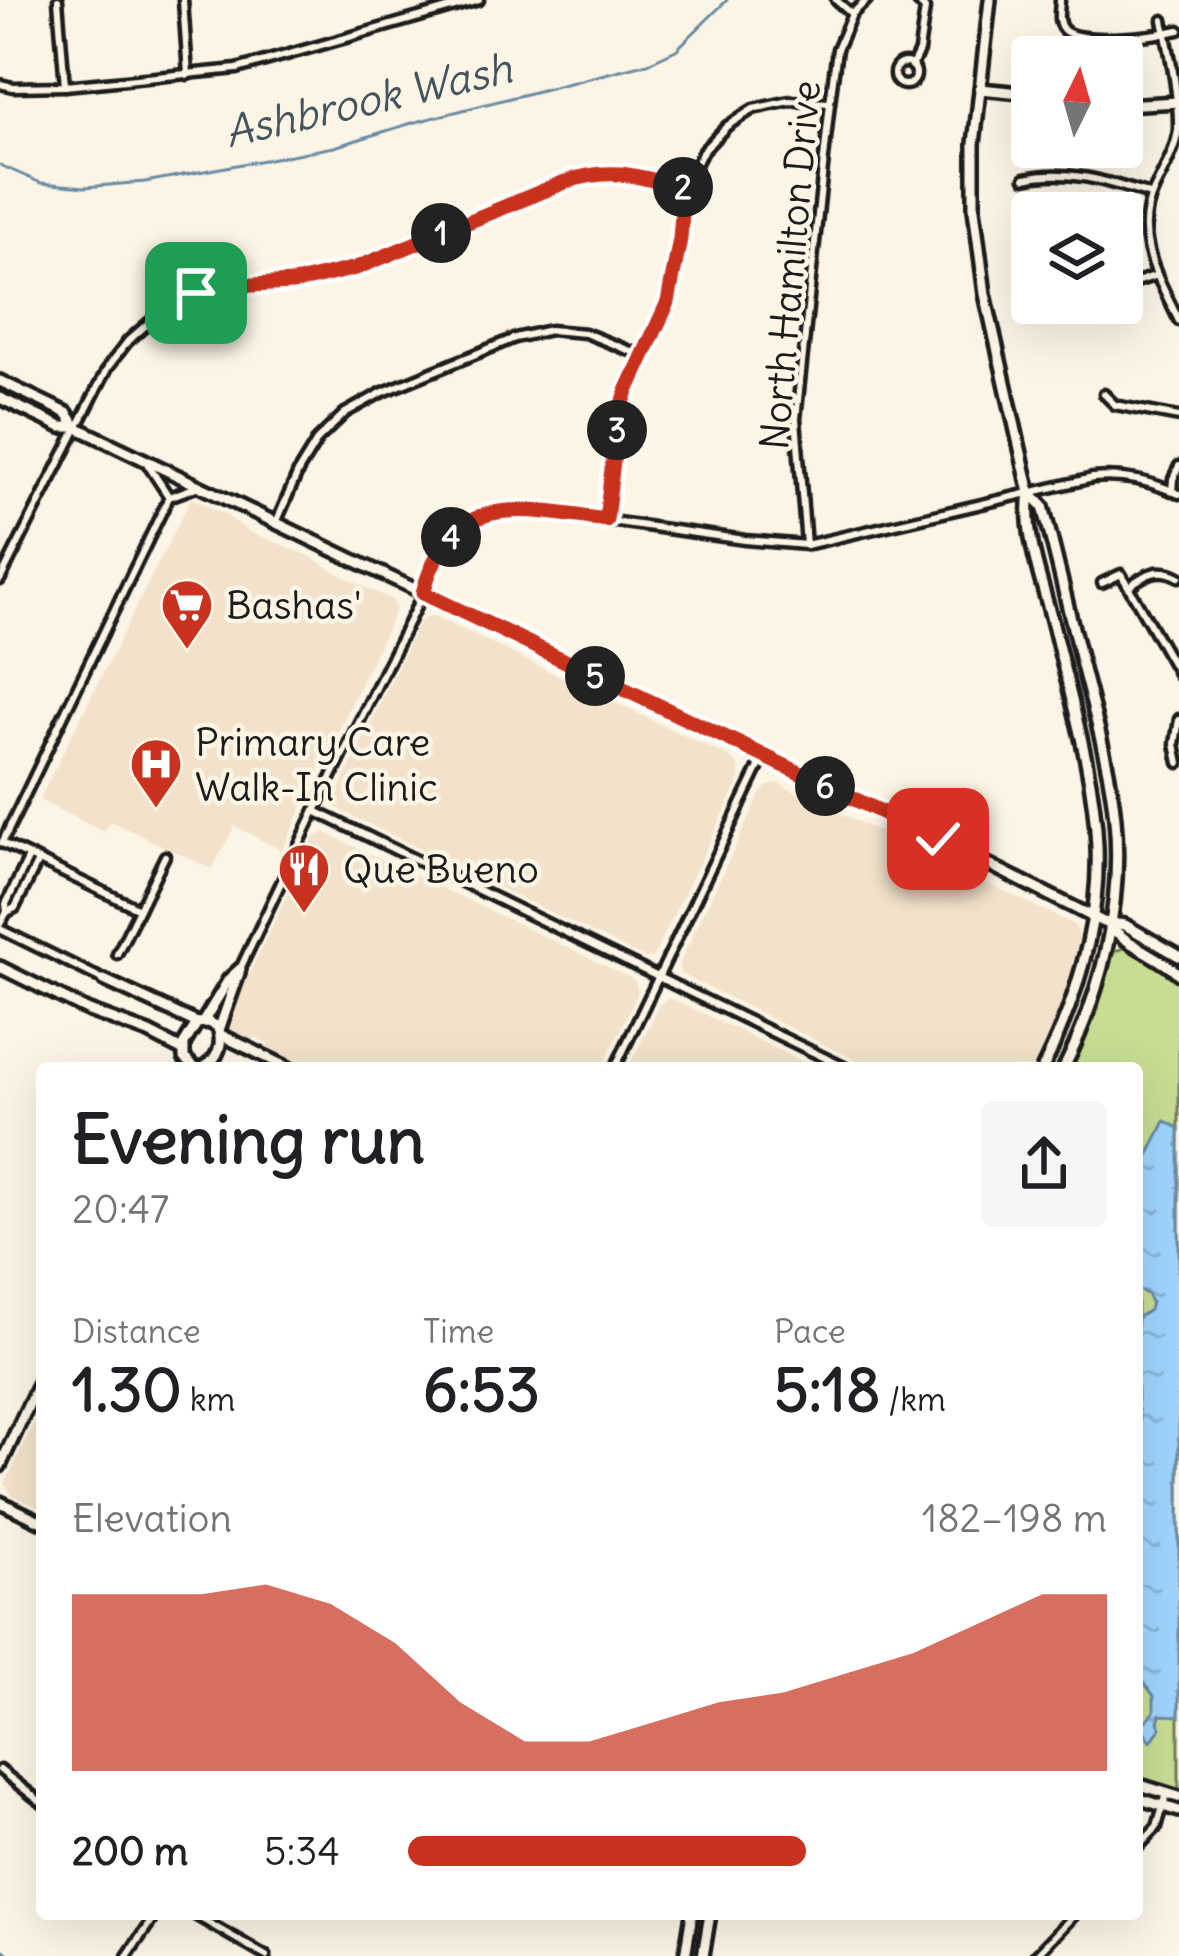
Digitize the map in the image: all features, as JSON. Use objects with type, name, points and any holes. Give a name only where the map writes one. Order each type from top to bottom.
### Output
[{"type":"street","points":[[58,0],[65,86]]},
{"type":"street","points":[[183,0],[188,75]]},
{"type":"street","points":[[0,84],[65,86],[260,64],[479,0]]},
{"type":"street","points":[[836,0],[852,14],[868,0]]},
{"type":"street","points":[[913,66],[925,10],[916,0]]},
{"type":"street","points":[[990,0],[974,144],[976,238],[1030,493],[1027,512],[1095,813],[1102,921],[1098,985],[1066,1062]]},
{"type":"street","points":[[1060,0],[1059,21],[1076,36],[1126,39],[1179,30]]},
{"type":"street","name":"North Hamilton Drive","points":[[806,545],[796,419],[837,49],[852,14]]},
{"type":"street","points":[[1163,20],[1178,102],[1178,133],[1151,196],[1145,240],[1179,321]]},
{"type":"street","points":[[980,88],[1011,92]]},
{"type":"street","points":[[606,520],[618,418],[668,302],[684,188],[703,151],[752,109],[790,100],[830,103]]},
{"type":"street","points":[[1143,104],[1178,102]]},
{"type":"street","points":[[0,580],[108,367],[128,340],[161,312],[196,293],[293,283],[356,268],[594,173],[627,173],[684,188]]},
{"type":"street","points":[[1025,178],[1045,173],[1073,175],[1151,196]]},
{"type":"street","points":[[1143,280],[1157,275]]},
{"type":"street","points":[[276,523],[299,470],[319,439],[345,413],[381,392],[514,338],[550,329],[585,333],[643,356]]},
{"type":"street","points":[[0,381],[67,413],[76,427]]},
{"type":"street","points":[[1104,394],[1114,404],[1179,417]]},
{"type":"street","points":[[0,398],[61,428],[76,427],[199,485],[1102,921],[1125,926],[1179,956]]},
{"type":"street","points":[[142,459],[169,496]]},
{"type":"street","points":[[1175,493],[1173,478],[1179,466]]},
{"type":"street","points":[[199,1062],[219,1051],[220,1032],[240,969],[423,593],[428,574],[458,529],[481,515],[514,509],[806,545],[1070,482],[1132,478],[1175,493]]},
{"type":"street","points":[[1175,493],[1179,484]]},
{"type":"street","points":[[139,909],[1,842],[169,496],[199,485]]},
{"type":"street","points":[[1030,493],[1043,506],[1109,779],[1116,844],[1115,880],[1102,921],[1086,951],[1069,1011],[1046,1062]]},
{"type":"street","points":[[1129,586],[1160,571],[1179,577]]},
{"type":"street","points":[[1102,583],[1121,574],[1179,675]]},
{"type":"street","points":[[1179,719],[1174,744],[1179,764]]},
{"type":"street","points":[[618,1062],[764,756]]},
{"type":"street","points":[[315,811],[834,1062]]},
{"type":"street","points":[[8,912],[6,904],[29,856]]},
{"type":"street","points":[[117,954],[165,856]]},
{"type":"street","points":[[38,861],[15,908],[0,926],[104,980],[200,1023],[212,1023],[220,1032],[278,1062]]},
{"type":"street","points":[[15,886],[24,890]]},
{"type":"street","points":[[1102,921],[1179,974]]},
{"type":"street","points":[[0,967],[89,1011],[149,1034],[192,1062]]},
{"type":"street","points":[[194,1062],[186,1039],[240,969]]},
{"type":"street","points":[[0,1466],[36,1389]]},
{"type":"street","points":[[0,1502],[36,1519]]},
{"type":"street","points":[[0,1770],[36,1798]]},
{"type":"street","points":[[1143,1786],[1173,1795],[1163,1806],[1157,1827],[1143,1842]]},
{"type":"street","points":[[1143,1800],[1179,1811]]},
{"type":"street","points":[[127,1956],[152,1920]]},
{"type":"street","points":[[203,1920],[266,1956]]},
{"type":"street","points":[[685,1956],[691,1920]]},
{"type":"street","points":[[703,1956],[709,1920]]},
{"type":"street","points":[[1035,1956],[1069,1920]]},
{"type":"shaded area","points":[[191,498],[250,532],[308,555],[392,600],[396,609],[282,851],[235,826],[212,869],[110,821],[104,832],[39,800]]},
{"type":"shaded area","points":[[429,616],[731,758],[739,766],[740,780],[653,957],[644,958],[336,808],[335,798],[419,622]]},
{"type":"shaded area","points":[[777,783],[1075,925],[1081,942],[1069,986],[1037,1062],[860,1062],[680,974],[679,964],[766,787]]},
{"type":"shaded area","points":[[324,832],[633,979],[638,993],[605,1062],[305,1062],[297,1058],[290,1062],[254,1037],[256,1047],[231,1036],[225,1027],[229,1011],[315,837]]},
{"type":"shaded area","points":[[673,999],[804,1062],[631,1062],[659,1005]]},
{"type":"shaded area","points":[[36,1418],[36,1506],[12,1495],[5,1484]]},
{"type":"green space","points":[[1127,947],[1179,980],[1179,1793],[1143,1783],[1143,1062],[1073,1062],[1115,951]]},
{"type":"water","points":[[1165,1121],[1179,1128],[1179,1716],[1160,1715],[1161,1728],[1151,1741],[1143,1729],[1154,1712],[1154,1696],[1143,1681],[1143,1314],[1151,1302],[1143,1292],[1143,1162]]},
{"type":"waterway","name":"Ashbrook Wash","points":[[0,165],[41,183],[85,187],[145,182],[334,147],[648,63],[676,50],[727,0]]},
{"type":"waterway","points":[[0,1947],[11,1956]]},
{"type":"place","name":"Bashas'","points":[[187,651]]},
{"type":"place","name":"Primary Care Walk-In Clinic","points":[[156,810]]},
{"type":"place","name":"Que Bueno","points":[[304,915]]},
{"type":"route","points":[[196,293],[293,283],[356,268],[594,173],[627,173],[684,188],[668,302],[618,418],[606,520],[514,509],[481,515],[445,544],[423,593],[938,839]]}]
